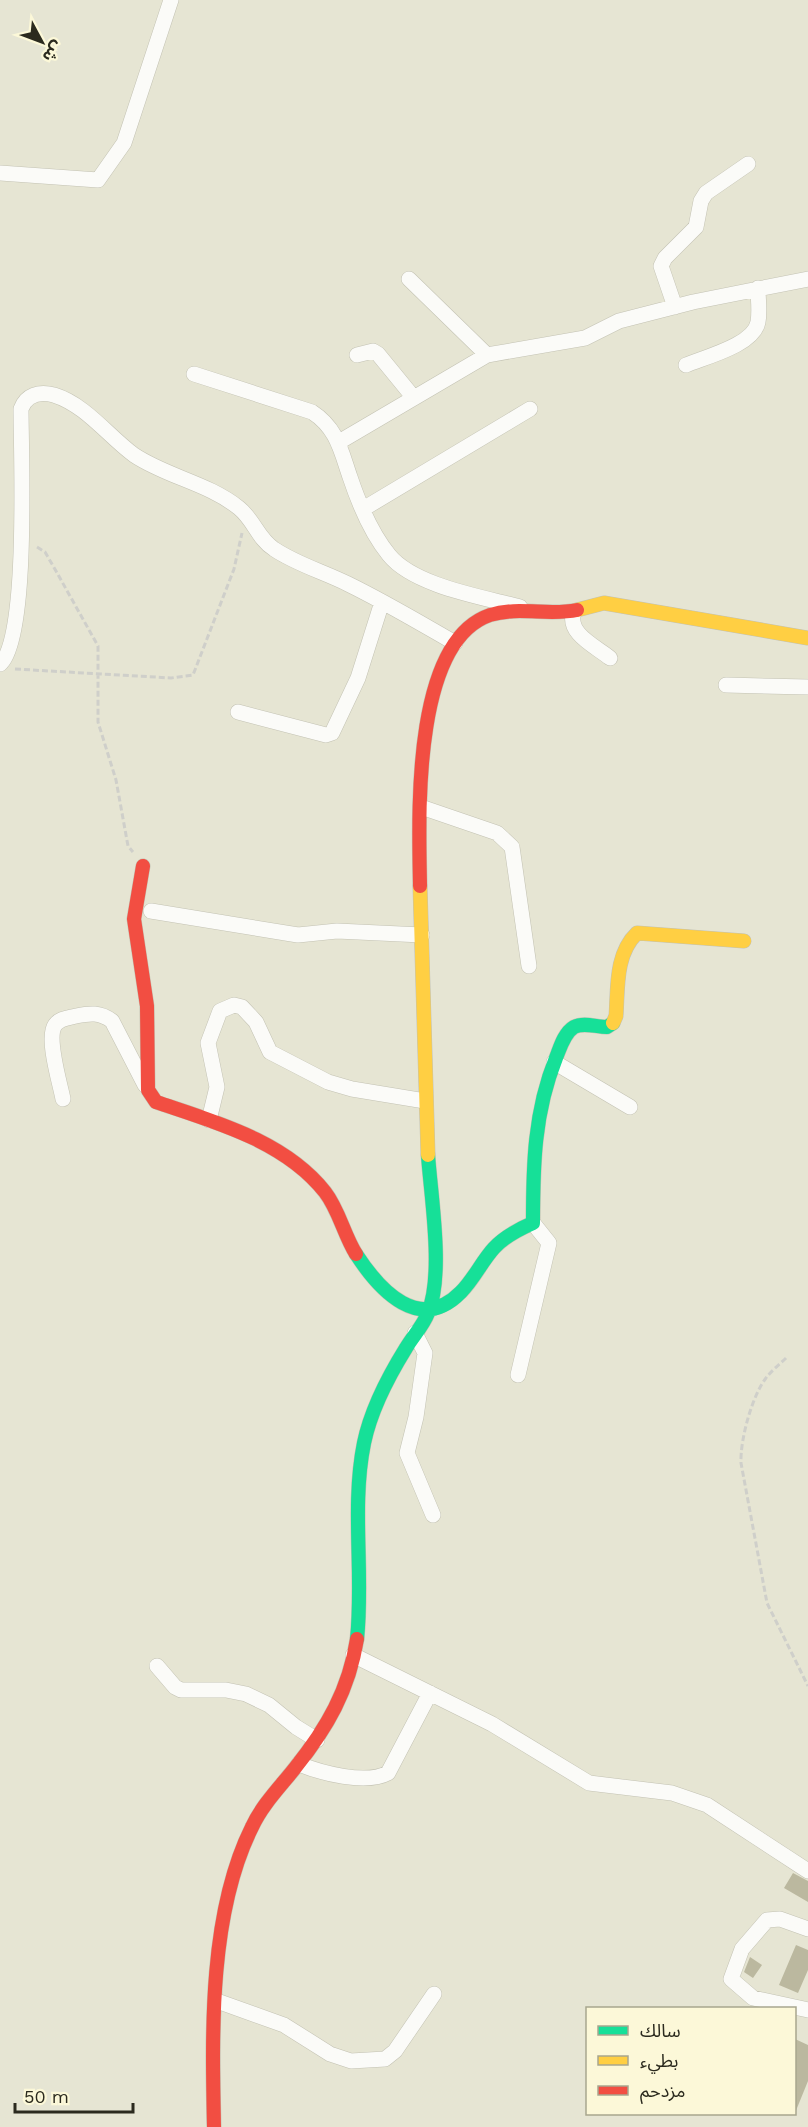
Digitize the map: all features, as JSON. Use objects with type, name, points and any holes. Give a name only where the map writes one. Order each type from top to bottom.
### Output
[{"type":"street","points":[[0,173],[98,180],[124,143],[171,0]]},
{"type":"street","points":[[675,307],[661,266],[664,258],[696,227],[701,201],[706,193],[748,164]]},
{"type":"street","points":[[409,279],[487,355]]},
{"type":"street","points":[[339,442],[487,355],[585,338],[619,321],[758,288],[808,279]]},
{"type":"street","points":[[686,365],[727,349],[749,337],[758,322],[758,288]]},
{"type":"street","points":[[357,355],[373,351],[414,398]]},
{"type":"street","points":[[194,374],[312,412],[326,421],[339,442],[373,532],[390,557],[412,573],[453,588],[532,610]]},
{"type":"street","points":[[5,666],[21,573],[21,409],[24,401],[32,395],[42,393],[55,396],[77,408],[147,463],[205,487],[246,514],[263,542],[276,551],[382,602],[455,644]]},
{"type":"street","points":[[363,508],[530,409]]},
{"type":"street","points":[[238,712],[326,735],[332,733],[337,727],[358,678],[382,602]]},
{"type":"street","points":[[214,2127],[217,2001],[227,1896],[238,1854],[251,1827],[271,1798],[334,1718],[357,1635],[361,1563],[358,1481],[363,1448],[370,1418],[429,1310],[433,1240],[425,1101],[421,807],[422,772],[431,708],[442,670],[455,644],[471,625],[486,615],[500,611],[574,612],[604,603],[808,638]]},
{"type":"street","points":[[574,612],[571,620],[574,629],[610,658]]},
{"type":"street","points":[[726,685],[808,687]]},
{"type":"street","points":[[421,807],[497,833],[512,847],[529,966]]},
{"type":"street","points":[[143,866],[134,919],[147,1006],[148,1090]]},
{"type":"street","points":[[151,911],[298,935],[337,931],[422,934]]},
{"type":"street","points":[[518,1375],[549,1243],[533,1223],[533,1149],[538,1107],[566,1035],[574,1026],[583,1025],[603,1029],[611,1026],[616,1016],[624,951],[628,939],[638,933],[744,941]]},
{"type":"street","points":[[208,1120],[217,1087],[208,1042],[220,1011],[234,1005],[242,1007],[251,1015],[270,1052],[298,1068],[341,1087],[425,1101]]},
{"type":"street","points":[[63,1099],[51,1039],[54,1026],[61,1020],[90,1014],[103,1015],[112,1021],[156,1102],[208,1120],[302,1167],[328,1196],[351,1246],[384,1290],[405,1305],[429,1310],[455,1299],[469,1286],[494,1248],[520,1229],[533,1223]]},
{"type":"street","points":[[554,1062],[630,1107]]},
{"type":"street","points":[[415,1333],[425,1353],[407,1453],[433,1515]]},
{"type":"street","points":[[353,1655],[492,1724],[589,1784],[672,1793],[707,1805],[808,1871]]},
{"type":"street","points":[[157,1666],[175,1688],[226,1690],[260,1700],[317,1740]]},
{"type":"street","points":[[299,1764],[315,1771],[339,1775],[374,1777],[388,1773],[430,1693]]},
{"type":"street","points":[[794,2007],[753,1998],[731,1979],[742,1949],[767,1920],[780,1919],[808,1929]]},
{"type":"street","points":[[217,2001],[284,2025],[330,2054],[351,2061],[385,2059],[395,2051],[434,1994]]},
{"type":"path","points":[[5,666],[98,674],[183,678],[193,675],[234,569],[246,514]]},
{"type":"path","points":[[21,542],[36,546],[45,552],[98,646],[98,722],[116,780],[128,846],[143,866]]},
{"type":"path","points":[[786,1358],[765,1378],[740,1445],[741,1463],[766,1603],[808,1686]]},
{"type":"building","points":[[793,1873],[808,1881],[808,1902],[784,1888]]},
{"type":"building","points":[[796,1945],[808,1950],[808,1970],[798,1993],[779,1985]]},
{"type":"building","points":[[750,1957],[762,1965],[753,1978],[744,1972]]},
{"type":"building","points":[[796,2039],[808,2045],[808,2081],[796,2111]]},
{"type":"traffic: fast","points":[[356,1254],[377,1281],[402,1303],[416,1308],[431,1309],[446,1304],[461,1292],[498,1244],[512,1233],[533,1223],[534,1160],[539,1119],[549,1078],[565,1037],[574,1027],[586,1025],[607,1027],[613,1023]]},
{"type":"traffic: fast","points":[[357,1639],[359,1615],[358,1491],[364,1443],[381,1394],[399,1359],[426,1318],[433,1297],[436,1257],[428,1155]]},
{"type":"traffic: slow","points":[[577,610],[604,603],[808,638]]},
{"type":"traffic: slow","points":[[420,886],[428,1155]]},
{"type":"traffic: slow","points":[[613,1023],[616,1016],[621,961],[630,941],[637,933],[744,941]]},
{"type":"traffic: jam","points":[[420,886],[419,819],[425,736],[433,695],[446,659],[464,632],[490,615],[511,611],[566,612],[577,610]]},
{"type":"traffic: jam","points":[[143,866],[134,919],[147,1006],[148,1090],[156,1102],[248,1135],[290,1159],[309,1174],[325,1192],[356,1254]]},
{"type":"traffic: jam","points":[[214,2127],[213,2052],[216,1974],[228,1897],[238,1861],[261,1811],[307,1753],[327,1723],[342,1692],[357,1639]]}]
